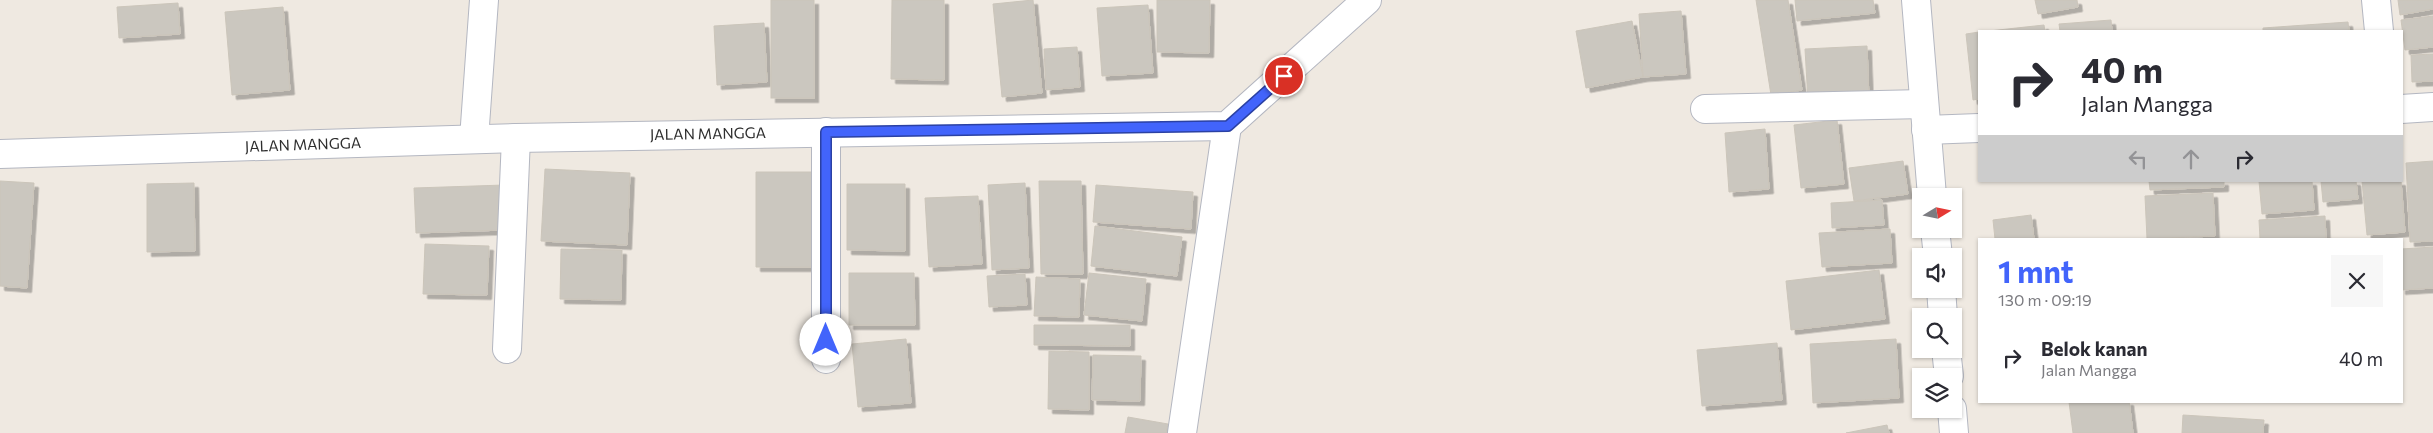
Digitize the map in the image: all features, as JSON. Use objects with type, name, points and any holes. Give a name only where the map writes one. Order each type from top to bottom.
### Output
[{"type":"street","points":[[474,140],[484,0]]},
{"type":"street","points":[[1182,433],[1228,126],[1368,0]]},
{"type":"street","points":[[1916,0],[1931,188]]},
{"type":"street","points":[[2376,0],[2379,30]]},
{"type":"street","points":[[2403,108],[2433,107]]},
{"type":"street","points":[[1705,109],[1925,117],[1978,128]]},
{"type":"street","name":"JALAN MANGGA","points":[[0,154],[516,138],[1228,126]]},
{"type":"street","points":[[826,132],[826,359]]},
{"type":"street","points":[[507,349],[516,138]]},
{"type":"street","points":[[1953,418],[1954,433]]},
{"type":"building","points":[[771,0],[814,0],[814,98],[771,98]]},
{"type":"building","points":[[892,0],[944,0],[944,80],[891,79]]},
{"type":"building","points":[[1033,0],[1042,93],[1002,97],[993,4]]},
{"type":"building","points":[[1157,0],[1210,0],[1209,53],[1157,52]]},
{"type":"building","points":[[1756,0],[1788,0],[1802,90],[1771,95]]},
{"type":"building","points":[[1795,0],[1873,0],[1875,13],[1797,21]]},
{"type":"building","points":[[2035,0],[2077,0],[2078,7],[2038,14]]},
{"type":"building","points":[[2398,0],[2433,0],[2433,9],[2400,15]]},
{"type":"building","points":[[178,3],[180,34],[119,38],[117,7]]},
{"type":"building","points":[[1148,5],[1153,73],[1102,76],[1097,8]]},
{"type":"building","points":[[283,7],[290,90],[232,95],[225,12]]},
{"type":"building","points":[[1681,11],[1686,74],[1643,77],[1639,14]]},
{"type":"building","points":[[2433,16],[2433,47],[2405,50],[2401,20]]},
{"type":"building","points":[[2111,20],[2112,30],[2060,30],[2059,24]]},
{"type":"building","points":[[1632,21],[1643,77],[1586,88],[1576,31]]},
{"type":"building","points":[[2348,22],[2349,30],[2263,30],[2263,28]]},
{"type":"building","points":[[764,23],[767,82],[717,85],[714,26]]},
{"type":"building","points":[[2044,25],[2045,30],[1998,30]]},
{"type":"building","points":[[1978,32],[1978,99],[1973,100],[1966,34]]},
{"type":"building","points":[[1867,46],[1869,99],[1808,101],[1805,49]]},
{"type":"building","points":[[1077,47],[1080,87],[1046,90],[1044,49]]},
{"type":"building","points":[[2433,54],[2433,81],[2412,82],[2411,55]]},
{"type":"building","points":[[1837,120],[1844,184],[1801,188],[1794,125]]},
{"type":"building","points":[[1765,129],[1769,189],[1729,192],[1725,133]]},
{"type":"building","points":[[1903,161],[1908,194],[1854,201],[1849,168]]},
{"type":"building","points":[[2433,161],[2433,241],[2410,242],[2406,163]]},
{"type":"building","points":[[545,169],[630,173],[627,245],[541,241]]},
{"type":"building","points":[[756,172],[821,172],[820,267],[756,267]]},
{"type":"building","points":[[0,181],[34,183],[27,288],[0,286]]},
{"type":"building","points":[[1039,181],[1081,181],[1083,274],[1041,274]]},
{"type":"building","points":[[2149,182],[2224,182],[2224,187],[2150,190]]},
{"type":"building","points":[[2259,182],[2312,182],[2314,210],[2262,214]]},
{"type":"building","points":[[2321,182],[2356,182],[2358,199],[2323,202]]},
{"type":"building","points":[[2362,182],[2401,182],[2405,232],[2367,235]]},
{"type":"building","points":[[194,183],[195,251],[147,252],[147,184]]},
{"type":"building","points":[[1025,183],[1029,268],[992,270],[988,185]]},
{"type":"building","points":[[847,184],[905,184],[905,251],[847,250]]},
{"type":"building","points":[[504,185],[505,230],[416,233],[414,188]]},
{"type":"building","points":[[1096,185],[1193,192],[1191,229],[1093,222]]},
{"type":"building","points":[[2213,193],[2215,236],[2147,238],[2145,196]]},
{"type":"building","points":[[978,196],[982,264],[929,267],[925,198]]},
{"type":"building","points":[[1882,200],[1884,225],[1832,228],[1831,203]]},
{"type":"building","points":[[2031,215],[2034,238],[1995,238],[1993,220]]},
{"type":"building","points":[[2325,216],[2326,238],[2260,238],[2259,220]]},
{"type":"building","points":[[1095,226],[1182,237],[1177,276],[1091,266]]},
{"type":"building","points":[[1890,229],[1892,263],[1822,267],[1819,233]]},
{"type":"building","points":[[425,244],[489,246],[487,295],[423,294]]},
{"type":"building","points":[[2433,247],[2433,288],[2403,290],[2403,249]]},
{"type":"building","points":[[561,249],[622,250],[621,300],[560,299]]},
{"type":"building","points":[[1879,270],[1885,319],[1791,330],[1786,281]]},
{"type":"building","points":[[849,273],[914,273],[915,325],[849,325]]},
{"type":"building","points":[[1089,273],[1146,279],[1142,321],[1084,315]]},
{"type":"building","points":[[1025,274],[1027,305],[989,307],[987,276]]},
{"type":"building","points":[[1036,277],[1080,279],[1079,317],[1034,316]]},
{"type":"building","points":[[1034,325],[1130,325],[1130,346],[1034,345]]},
{"type":"building","points":[[906,339],[911,403],[858,407],[852,344]]},
{"type":"building","points":[[1896,339],[1899,398],[1813,403],[1810,344]]},
{"type":"building","points":[[1777,343],[1782,400],[1702,406],[1697,350]]},
{"type":"building","points":[[1049,351],[1089,352],[1089,410],[1048,409]]},
{"type":"building","points":[[1093,355],[1141,356],[1140,401],[1092,400]]},
{"type":"building","points":[[2069,403],[2129,403],[2133,433],[2073,433]]},
{"type":"building","points":[[2183,415],[2264,420],[2263,433],[2182,433]]},
{"type":"building","points":[[1128,417],[1168,424],[1166,433],[1125,433]]},
{"type":"building","points":[[1887,425],[1889,433],[1846,433]]},
{"type":"route","points":[[826,340],[826,132],[1228,126],[1284,76]]}]
